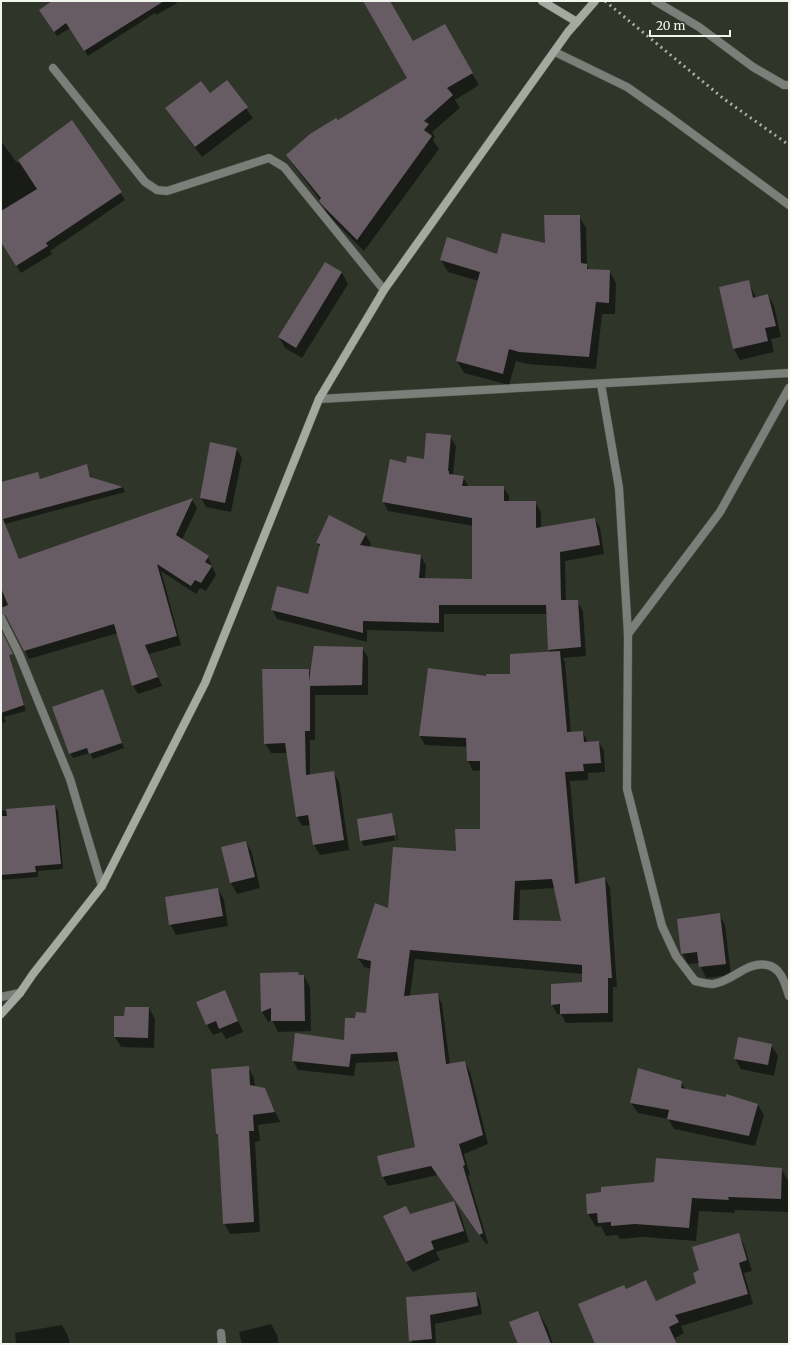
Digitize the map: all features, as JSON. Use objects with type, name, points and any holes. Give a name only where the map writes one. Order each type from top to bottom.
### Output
[{"type":"main road","points":[[542,1],[577,22]]},
{"type":"main road","points":[[1,1014],[20,993],[33,974],[102,886],[205,683],[319,399],[384,290],[555,52],[577,22],[595,1]]},
{"type":"street","points":[[655,1],[699,27],[752,67],[784,85],[789,85]]},
{"type":"street","points":[[555,52],[627,87],[668,115],[789,205]]},
{"type":"street","points":[[53,68],[145,182],[157,190],[167,191],[268,158],[284,167],[384,290]]},
{"type":"street","points":[[319,399],[789,373]]},
{"type":"street","points":[[601,384],[619,488],[628,634],[627,789],[662,926],[676,956],[695,981],[712,984],[726,980],[750,965],[760,964],[772,966],[779,971],[789,996]]},
{"type":"street","points":[[628,634],[720,512],[789,388]]},
{"type":"street","points":[[1,618],[19,654],[70,779],[102,886]]},
{"type":"street","points":[[1,997],[20,993]]},
{"type":"street","points":[[221,1333],[222,1344]]},
{"type":"building","points":[[52,1],[164,1],[84,51],[66,23],[54,32],[39,10]]},
{"type":"building","points":[[363,1],[390,1],[413,41],[445,24],[473,73],[447,88],[453,95],[424,121],[429,124],[424,130],[432,136],[357,240],[319,201],[321,198],[286,155],[310,134],[336,118],[338,120],[407,78]]},
{"type":"building","points":[[227,80],[248,107],[195,147],[165,108],[201,81],[210,93]]},
{"type":"building","points":[[72,120],[122,192],[46,243],[48,246],[16,266],[1,242],[1,211],[37,189],[18,160]]},
{"type":"building","points":[[544,215],[580,215],[581,263],[587,264],[587,269],[610,270],[609,303],[596,302],[589,357],[519,352],[509,349],[503,374],[456,361],[480,272],[440,260],[447,237],[497,254],[502,233],[545,243]]},
{"type":"building","points":[[325,262],[342,272],[296,348],[278,337]]},
{"type":"building","points":[[749,280],[753,298],[768,294],[776,326],[765,328],[768,341],[733,349],[719,287]]},
{"type":"building","points":[[426,433],[451,435],[448,471],[449,474],[464,476],[462,486],[504,486],[504,501],[536,501],[536,528],[595,518],[600,545],[560,552],[561,600],[578,600],[581,647],[548,650],[546,605],[439,605],[439,623],[363,621],[363,633],[271,610],[277,586],[308,594],[320,544],[316,543],[329,515],[366,534],[360,545],[421,555],[419,578],[472,579],[472,518],[382,502],[390,459],[406,463],[407,456],[424,459]]},
{"type":"building","points":[[210,442],[237,448],[225,503],[200,498]]},
{"type":"building","points":[[87,464],[90,477],[123,487],[3,519],[19,559],[193,498],[176,535],[209,556],[205,562],[212,566],[201,583],[195,580],[191,586],[157,564],[177,636],[145,645],[158,677],[132,686],[114,624],[24,651],[6,616],[1,613],[1,608],[8,605],[1,588],[1,482],[38,472],[40,479]]},
{"type":"building","points":[[1,630],[13,654],[9,655],[24,705],[1,713]]},
{"type":"building","points":[[314,646],[363,647],[362,685],[310,686],[310,731],[305,731],[306,775],[334,771],[344,840],[313,845],[308,815],[296,817],[285,743],[264,744],[262,669],[309,669],[309,681]]},
{"type":"building","points":[[560,651],[567,732],[583,731],[584,742],[599,741],[601,763],[583,764],[584,771],[565,772],[575,884],[605,877],[612,978],[608,978],[608,1013],[560,1014],[560,1004],[551,1005],[551,984],[582,982],[582,965],[410,950],[404,996],[438,993],[446,1064],[465,1061],[483,1135],[459,1144],[465,1165],[463,1166],[483,1233],[479,1235],[431,1166],[382,1177],[377,1156],[415,1147],[397,1052],[351,1054],[349,1067],[292,1061],[295,1033],[344,1040],[345,1018],[355,1018],[356,1012],[366,1013],[371,961],[357,958],[375,903],[388,908],[393,847],[456,851],[455,829],[480,829],[480,761],[467,761],[466,738],[419,736],[428,668],[486,676],[486,674],[510,674],[510,654]],"holes":[[[552,879],[561,921],[513,920],[515,881]]]},
{"type":"building","points":[[103,689],[122,743],[89,754],[87,748],[69,754],[52,707]]},
{"type":"building","points":[[55,805],[61,864],[35,866],[36,872],[1,875],[1,816],[7,816],[6,809]]},
{"type":"building","points":[[392,813],[396,835],[360,841],[357,819]]},
{"type":"building","points":[[246,841],[255,877],[230,883],[221,847]]},
{"type":"building","points":[[218,888],[223,916],[169,925],[165,897]]},
{"type":"building","points":[[720,913],[726,964],[699,967],[697,952],[681,954],[677,919]]},
{"type":"building","points":[[298,972],[299,975],[304,975],[305,1021],[271,1021],[271,1008],[261,1012],[260,973]]},
{"type":"building","points":[[225,990],[238,1021],[219,1029],[216,1021],[206,1025],[196,1002]]},
{"type":"building","points":[[125,1007],[149,1007],[148,1038],[114,1037],[114,1016],[124,1016]]},
{"type":"building","points":[[738,1037],[772,1044],[768,1065],[734,1059]]},
{"type":"building","points":[[249,1066],[250,1085],[265,1088],[275,1112],[253,1115],[254,1131],[249,1131],[254,1222],[223,1224],[218,1134],[216,1134],[211,1069]]},
{"type":"building","points":[[638,1068],[682,1081],[681,1088],[726,1097],[726,1094],[758,1104],[749,1136],[667,1119],[669,1110],[630,1103]]},
{"type":"building","points":[[656,1158],[782,1168],[781,1199],[728,1197],[729,1200],[692,1198],[689,1228],[635,1224],[611,1226],[611,1222],[598,1223],[597,1213],[587,1214],[586,1194],[601,1192],[601,1187],[654,1182]]},
{"type":"building","points":[[454,1201],[464,1231],[431,1241],[434,1249],[406,1262],[383,1216],[406,1206],[410,1214]]},
{"type":"building","points":[[739,1233],[747,1260],[739,1263],[748,1294],[675,1315],[679,1322],[669,1327],[677,1344],[595,1344],[578,1304],[624,1285],[626,1289],[646,1280],[656,1301],[696,1283],[693,1273],[699,1270],[692,1247]]},
{"type":"building","points":[[476,1292],[478,1306],[430,1315],[432,1339],[409,1341],[406,1297]]},
{"type":"building","points":[[538,1311],[551,1344],[518,1344],[509,1322]]},
{"type":"railway","points":[[605,1],[724,99],[789,145]]}]
